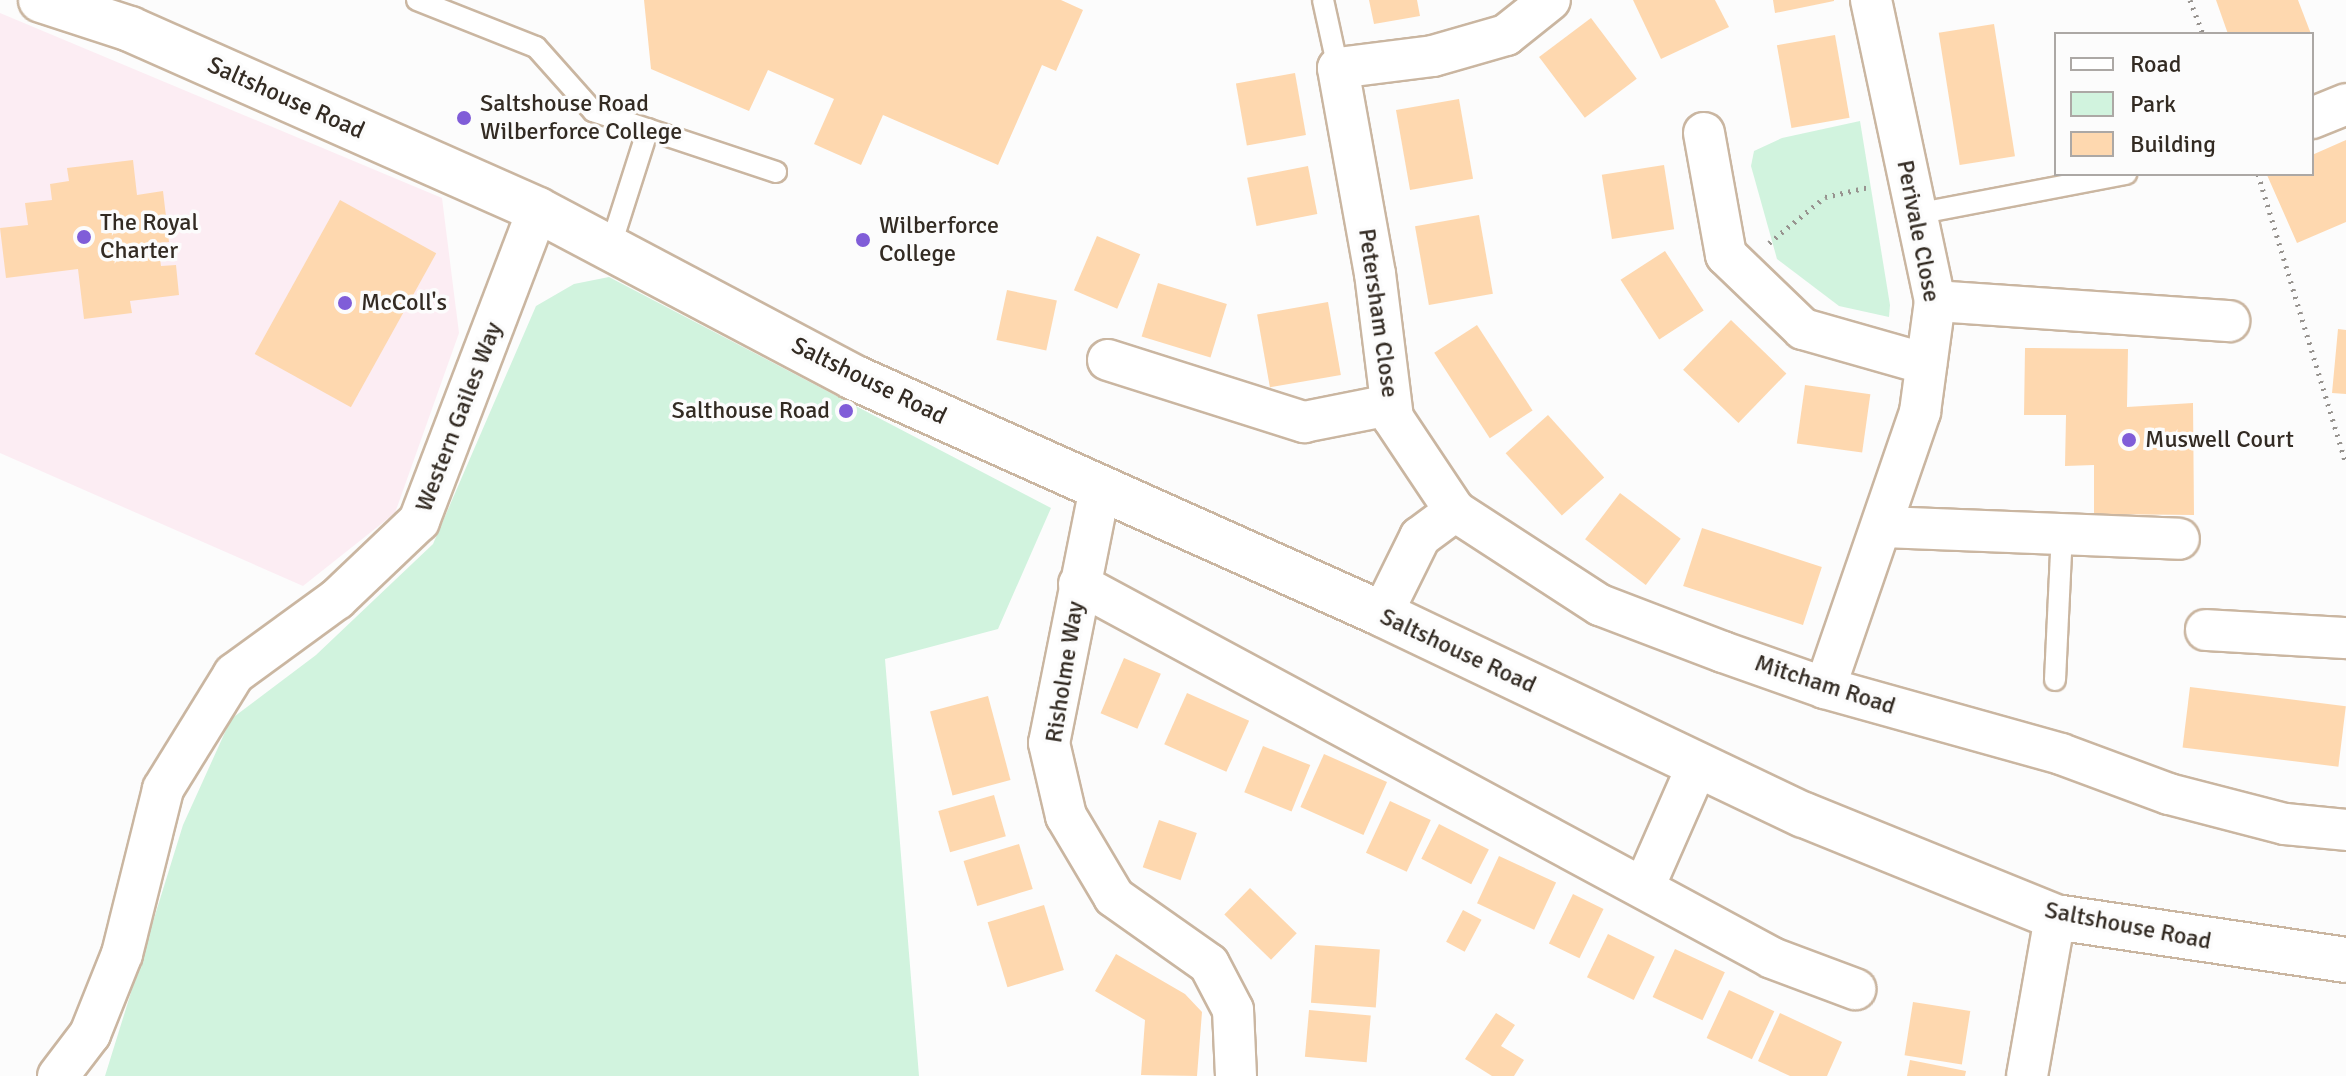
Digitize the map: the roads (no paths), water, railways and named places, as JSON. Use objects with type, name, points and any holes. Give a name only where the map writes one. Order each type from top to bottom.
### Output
[{"type":"main road","name":"Saltshouse Road","points":[[65,4],[130,29],[538,210],[853,377],[1382,614],[1804,815],[2055,917],[2346,960]]},
{"type":"street","points":[[1338,68],[1433,56],[1506,35],[1550,0]]},
{"type":"street","name":"Perivale Close","points":[[1825,688],[1885,527],[1920,412],[1935,301],[1871,0]]},
{"type":"street","name":"Petersham Close","points":[[1338,68],[1360,194],[1390,405],[1455,511]]},
{"type":"street","points":[[2314,117],[2346,104]]},
{"type":"street","points":[[1704,133],[1726,255],[1803,329],[1926,364]]},
{"type":"street","name":"Western Gailes Way","points":[[58,1076],[90,1034],[122,954],[163,789],[234,674],[337,599],[419,521],[538,210]]},
{"type":"street","points":[[1935,301],[2229,321]]},
{"type":"street","points":[[1108,360],[1304,422],[1390,405]]},
{"type":"street","name":"Risholme Way","points":[[1100,488],[1049,743],[1066,816],[1114,897],[1209,964],[1233,1010],[1236,1076]]},
{"type":"street","points":[[1382,614],[1420,537],[1455,511]]},
{"type":"street","name":"Mitcham Road","points":[[1455,511],[1600,605],[1825,688],[2061,754],[2169,794],[2285,824],[2346,830]]},
{"type":"street","points":[[1885,527],[2179,539]]},
{"type":"street","points":[[1079,584],[1645,885],[1772,958],[1855,989]]},
{"type":"street","points":[[2206,630],[2346,638]]},
{"type":"street","points":[[1645,885],[1698,764]]},
{"type":"street","points":[[2027,1076],[2055,917]]},
{"type":"lane","points":[[417,0],[536,47],[593,111],[776,172]]},
{"type":"lane","points":[[1323,0],[1338,68]]},
{"type":"lane","points":[[610,248],[648,129]]},
{"type":"lane","points":[[1913,198],[2108,176]]},
{"type":"lane","points":[[2055,680],[2062,534]]},
{"type":"place","name":"Saltshouse Road Wilberforce College","points":[[464,118]]},
{"type":"place","name":"The Royal Charter","points":[[84,237]]},
{"type":"place","name":"Wilberforce College","points":[[863,240]]},
{"type":"place","name":"McColl's","points":[[345,303]]},
{"type":"place","name":"Salthouse Road","points":[[846,411]]},
{"type":"place","name":"Muswell Court","points":[[2129,440]]}]
